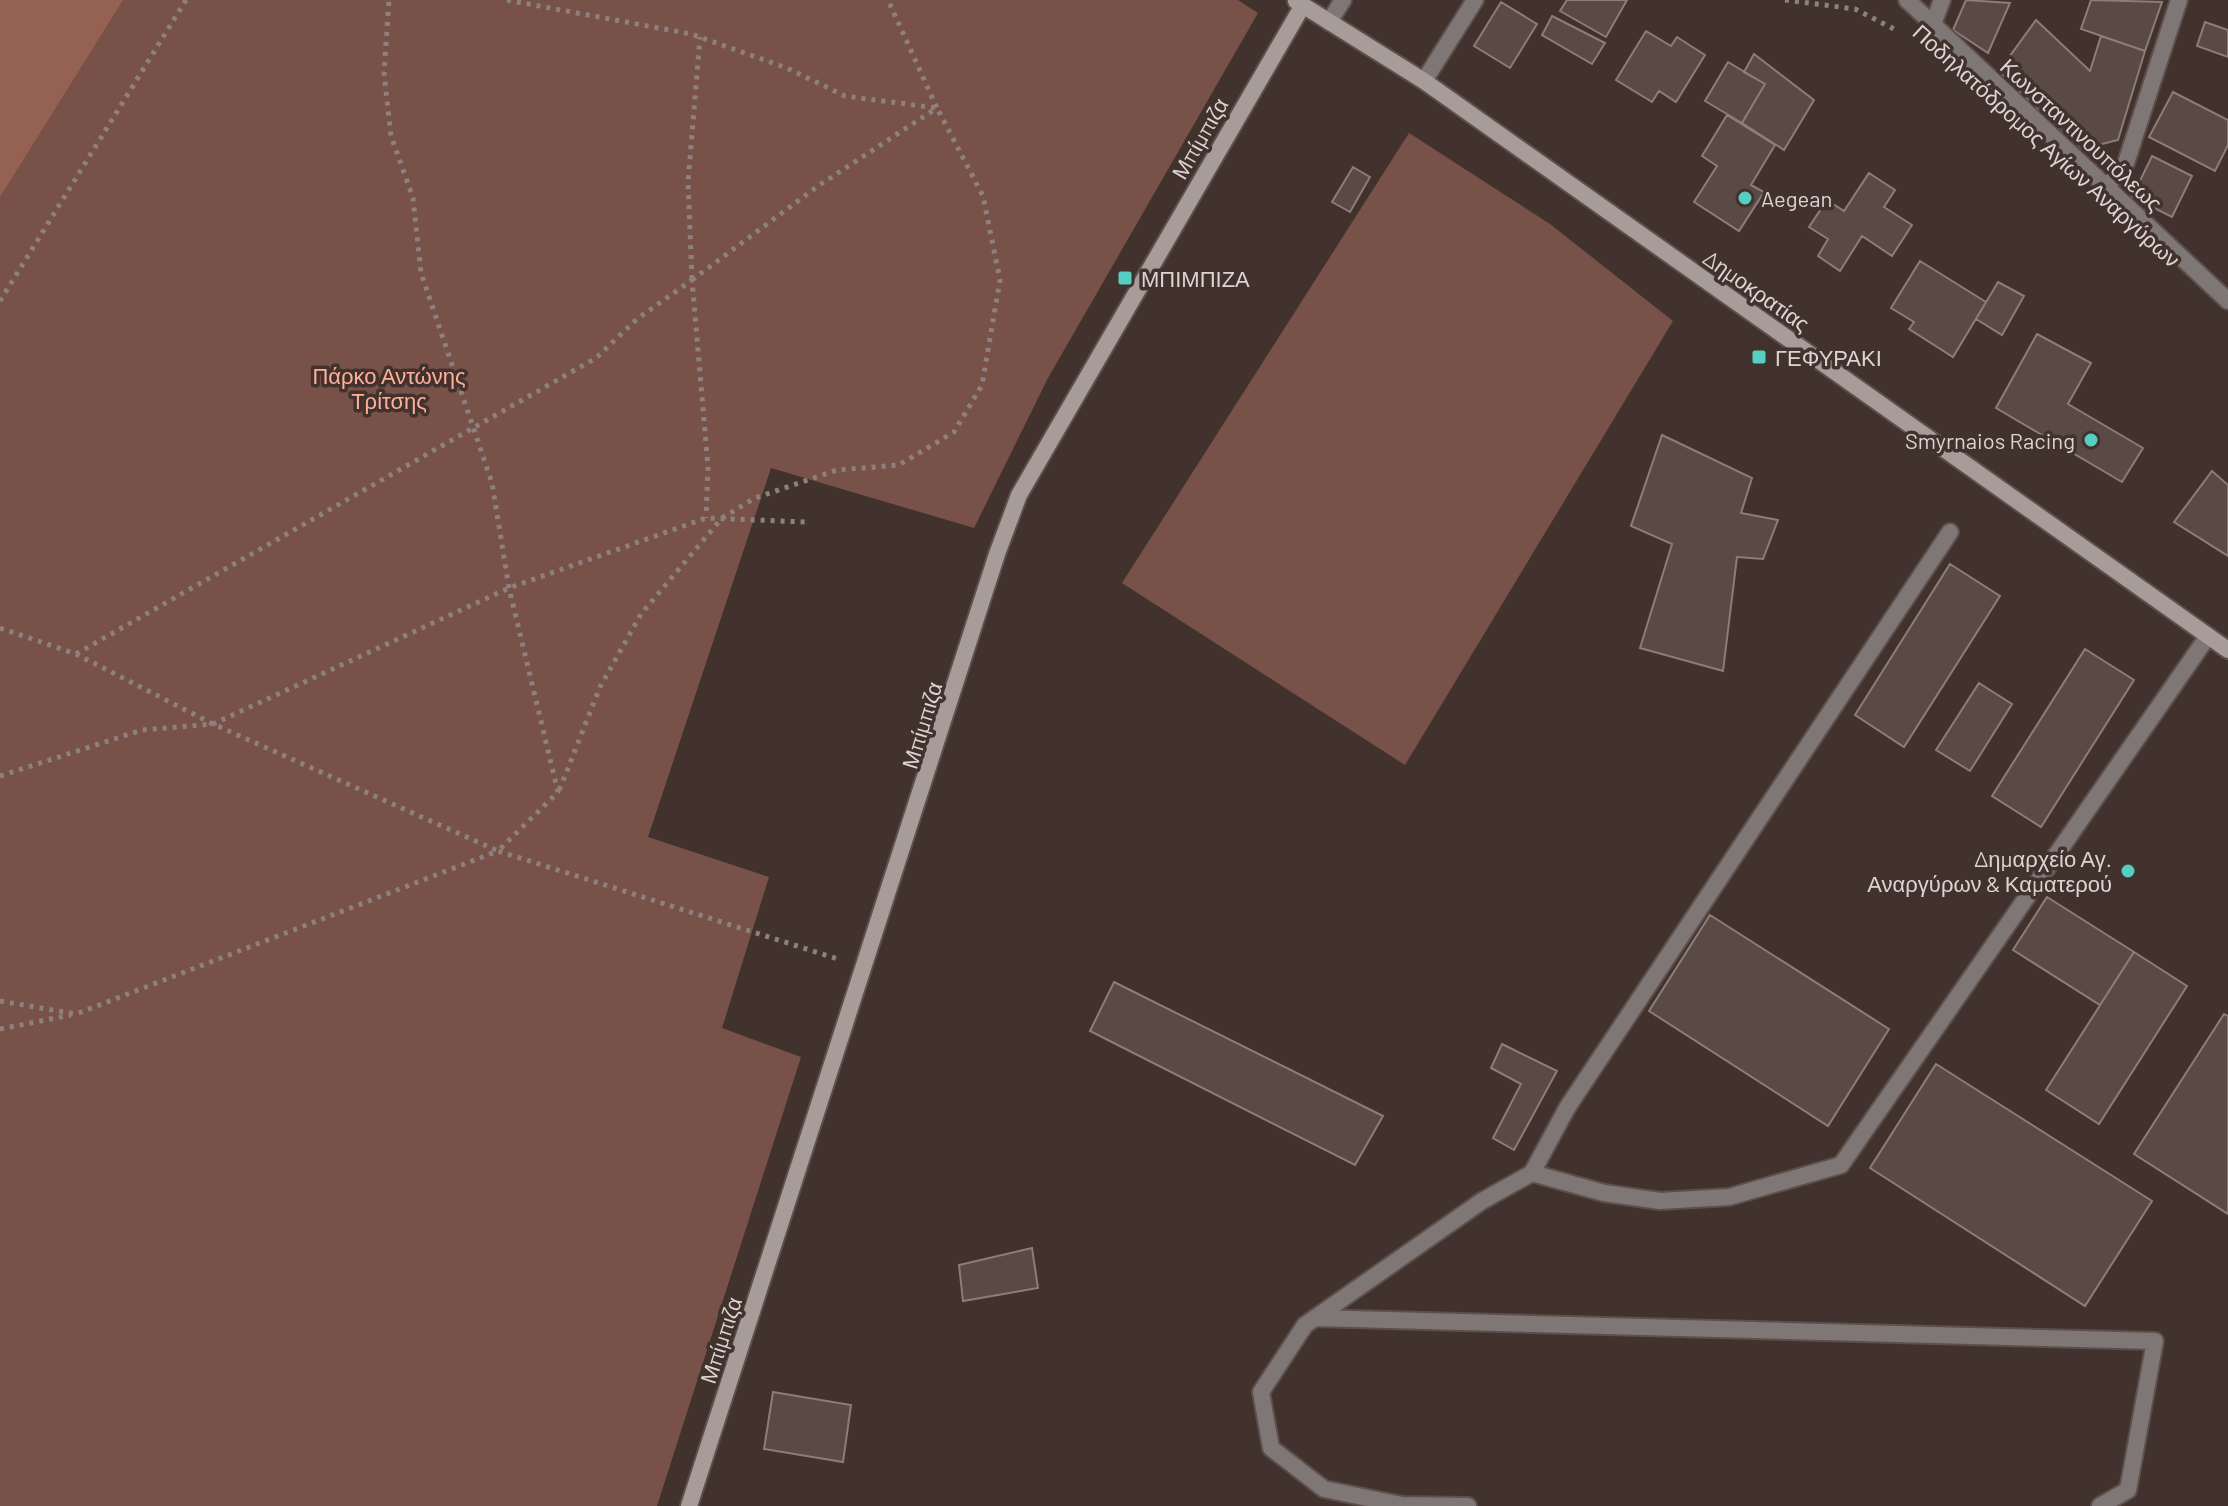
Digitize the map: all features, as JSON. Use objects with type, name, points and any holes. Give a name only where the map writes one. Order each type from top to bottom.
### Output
[{"type":"street","points":[[1329,22],[1343,0]]},
{"type":"street","points":[[1424,81],[1475,0]]},
{"type":"street","name":"Κωνσταντινουπόλεως","points":[[1907,0],[2105,187],[2227,295]]},
{"type":"street","points":[[1933,24],[1942,0]]},
{"type":"street","points":[[2105,187],[2124,169],[2179,0]]},
{"type":"street","name":"Δημοκρατίας","points":[[1299,2],[1424,81],[2228,650]]},
{"type":"street","name":"Μπίμπιζα","points":[[689,1506],[866,968],[997,554],[1019,495],[1299,2]]},
{"type":"street","points":[[1468,1506],[1402,1505],[1324,1489],[1271,1448],[1261,1392],[1305,1325],[1482,1201],[1532,1173],[1567,1108],[1950,532]]},
{"type":"street","points":[[1532,1173],[1604,1193],[1660,1201],[1729,1197],[1841,1165],[2208,636]]},
{"type":"street","points":[[1315,1318],[2155,1341],[2128,1490],[2100,1506]]},
{"type":"path","points":[[0,301],[186,0]]},
{"type":"path","points":[[389,0],[384,73],[391,136],[413,198],[421,273],[492,483],[509,588],[558,792]]},
{"type":"path","points":[[507,0],[700,37],[787,68],[845,96],[937,108]]},
{"type":"path","points":[[0,1029],[76,1014],[498,851],[558,792],[600,687],[641,614],[722,518],[755,498],[837,470],[899,465],[954,432],[982,385],[1000,280],[983,196],[937,108],[888,0]]},
{"type":"path","name":"Ποδηλατόδρομος Αγίων Αναργύρων","points":[[1785,0],[1855,9],[1908,39]]},
{"type":"path","points":[[700,37],[688,182],[692,280],[708,467],[706,518]]},
{"type":"path","points":[[76,654],[596,358],[637,319],[818,186],[937,108]]},
{"type":"path","points":[[0,776],[142,730],[213,724],[509,588],[706,518],[806,522]]},
{"type":"path","points":[[0,628],[76,654],[213,724],[498,851],[866,968]]},
{"type":"path","points":[[0,1001],[76,1014]]},
{"type":"green space","name":"Πάρκο Αντώνης Τρίτσης","points":[[0,0],[1238,0],[1258,13],[1048,378],[974,528],[771,468],[648,837],[769,877],[722,1028],[801,1057],[657,1506],[0,1506]]},
{"type":"green space","points":[[1409,133],[1550,224],[1673,321],[1405,765],[1122,583]]},
{"type":"shaded area","points":[[0,0],[123,0],[0,197]]},
{"type":"building","points":[[1567,0],[1627,0],[1606,37],[1560,11]]},
{"type":"building","points":[[1966,0],[2010,3],[1988,53],[1953,30]]},
{"type":"building","points":[[2091,0],[2162,2],[2145,51],[2081,29]]},
{"type":"building","points":[[1501,2],[1537,24],[1510,68],[1474,46]]},
{"type":"building","points":[[1552,16],[1605,43],[1592,64],[1542,35]]},
{"type":"building","points":[[2036,20],[2090,71],[2101,36],[2145,51],[2118,140],[2079,150],[1999,71]]},
{"type":"building","points":[[2205,22],[2228,30],[2228,57],[2197,46]]},
{"type":"building","points":[[1646,31],[1671,46],[1677,37],[1705,55],[1676,102],[1659,91],[1652,102],[1616,80]]},
{"type":"building","points":[[1754,54],[1814,100],[1784,150],[1742,123],[1765,84],[1744,72]]},
{"type":"building","points":[[1728,62],[1765,84],[1742,123],[1705,101]]},
{"type":"building","points":[[2173,92],[2228,120],[2228,145],[2215,171],[2149,137]]},
{"type":"building","points":[[1727,115],[1775,145],[1751,185],[1764,192],[1739,231],[1694,202],[1717,166],[1702,156]]},
{"type":"building","points":[[2152,156],[2192,176],[2172,217],[2132,197]]},
{"type":"building","points":[[1353,167],[1370,177],[1350,212],[1332,202]]},
{"type":"building","points":[[1869,173],[1895,190],[1884,207],[1912,225],[1892,256],[1862,236],[1840,271],[1818,256],[1828,239],[1809,227],[1827,200],[1844,211]]},
{"type":"building","points":[[1920,261],[1986,302],[1953,357],[1909,329],[1914,322],[1891,308]]},
{"type":"building","points":[[1998,282],[2024,296],[2002,335],[1976,319]]},
{"type":"building","points":[[2037,334],[2091,363],[2068,404],[2143,448],[2122,482],[1996,408]]},
{"type":"building","points":[[1662,435],[1752,478],[1741,513],[1778,520],[1763,559],[1737,557],[1723,671],[1640,648],[1672,544],[1631,526]]},
{"type":"building","points":[[2212,471],[2228,485],[2228,556],[2174,522]]},
{"type":"building","points":[[1950,564],[2000,596],[1904,747],[1855,715]]},
{"type":"building","points":[[2085,649],[2134,680],[2041,827],[1992,796]]},
{"type":"building","points":[[1979,683],[2012,704],[1970,771],[1936,750]]},
{"type":"building","points":[[2047,897],[2134,952],[2100,1005],[2013,950]]},
{"type":"building","points":[[1710,915],[1889,1029],[1828,1126],[1649,1011]]},
{"type":"building","points":[[2134,952],[2187,986],[2099,1124],[2046,1090]]},
{"type":"building","points":[[1114,982],[1383,1116],[1355,1165],[1090,1031]]},
{"type":"building","points":[[2224,1014],[2228,1016],[2228,1214],[2134,1154]]},
{"type":"building","points":[[1502,1044],[1557,1071],[1514,1150],[1493,1138],[1521,1084],[1491,1068]]},
{"type":"building","points":[[1936,1064],[2152,1201],[2085,1306],[1870,1168]]},
{"type":"building","points":[[1032,1248],[1038,1288],[963,1301],[959,1265]]},
{"type":"building","points":[[773,1392],[851,1405],[843,1462],[764,1449]]},
{"type":"place","name":"Aegean","points":[[1745,198]]},
{"type":"place","name":"ΜΠΙΜΠΙΖΑ","points":[[1125,278]]},
{"type":"place","name":"ΓΕΦΥΡΑΚΙ","points":[[1759,357]]},
{"type":"place","name":"Smyrnaios Racing","points":[[2091,440]]},
{"type":"place","name":"Δημαρχείο Αγ. Αναργύρων & Καματερού","points":[[2128,871]]}]
